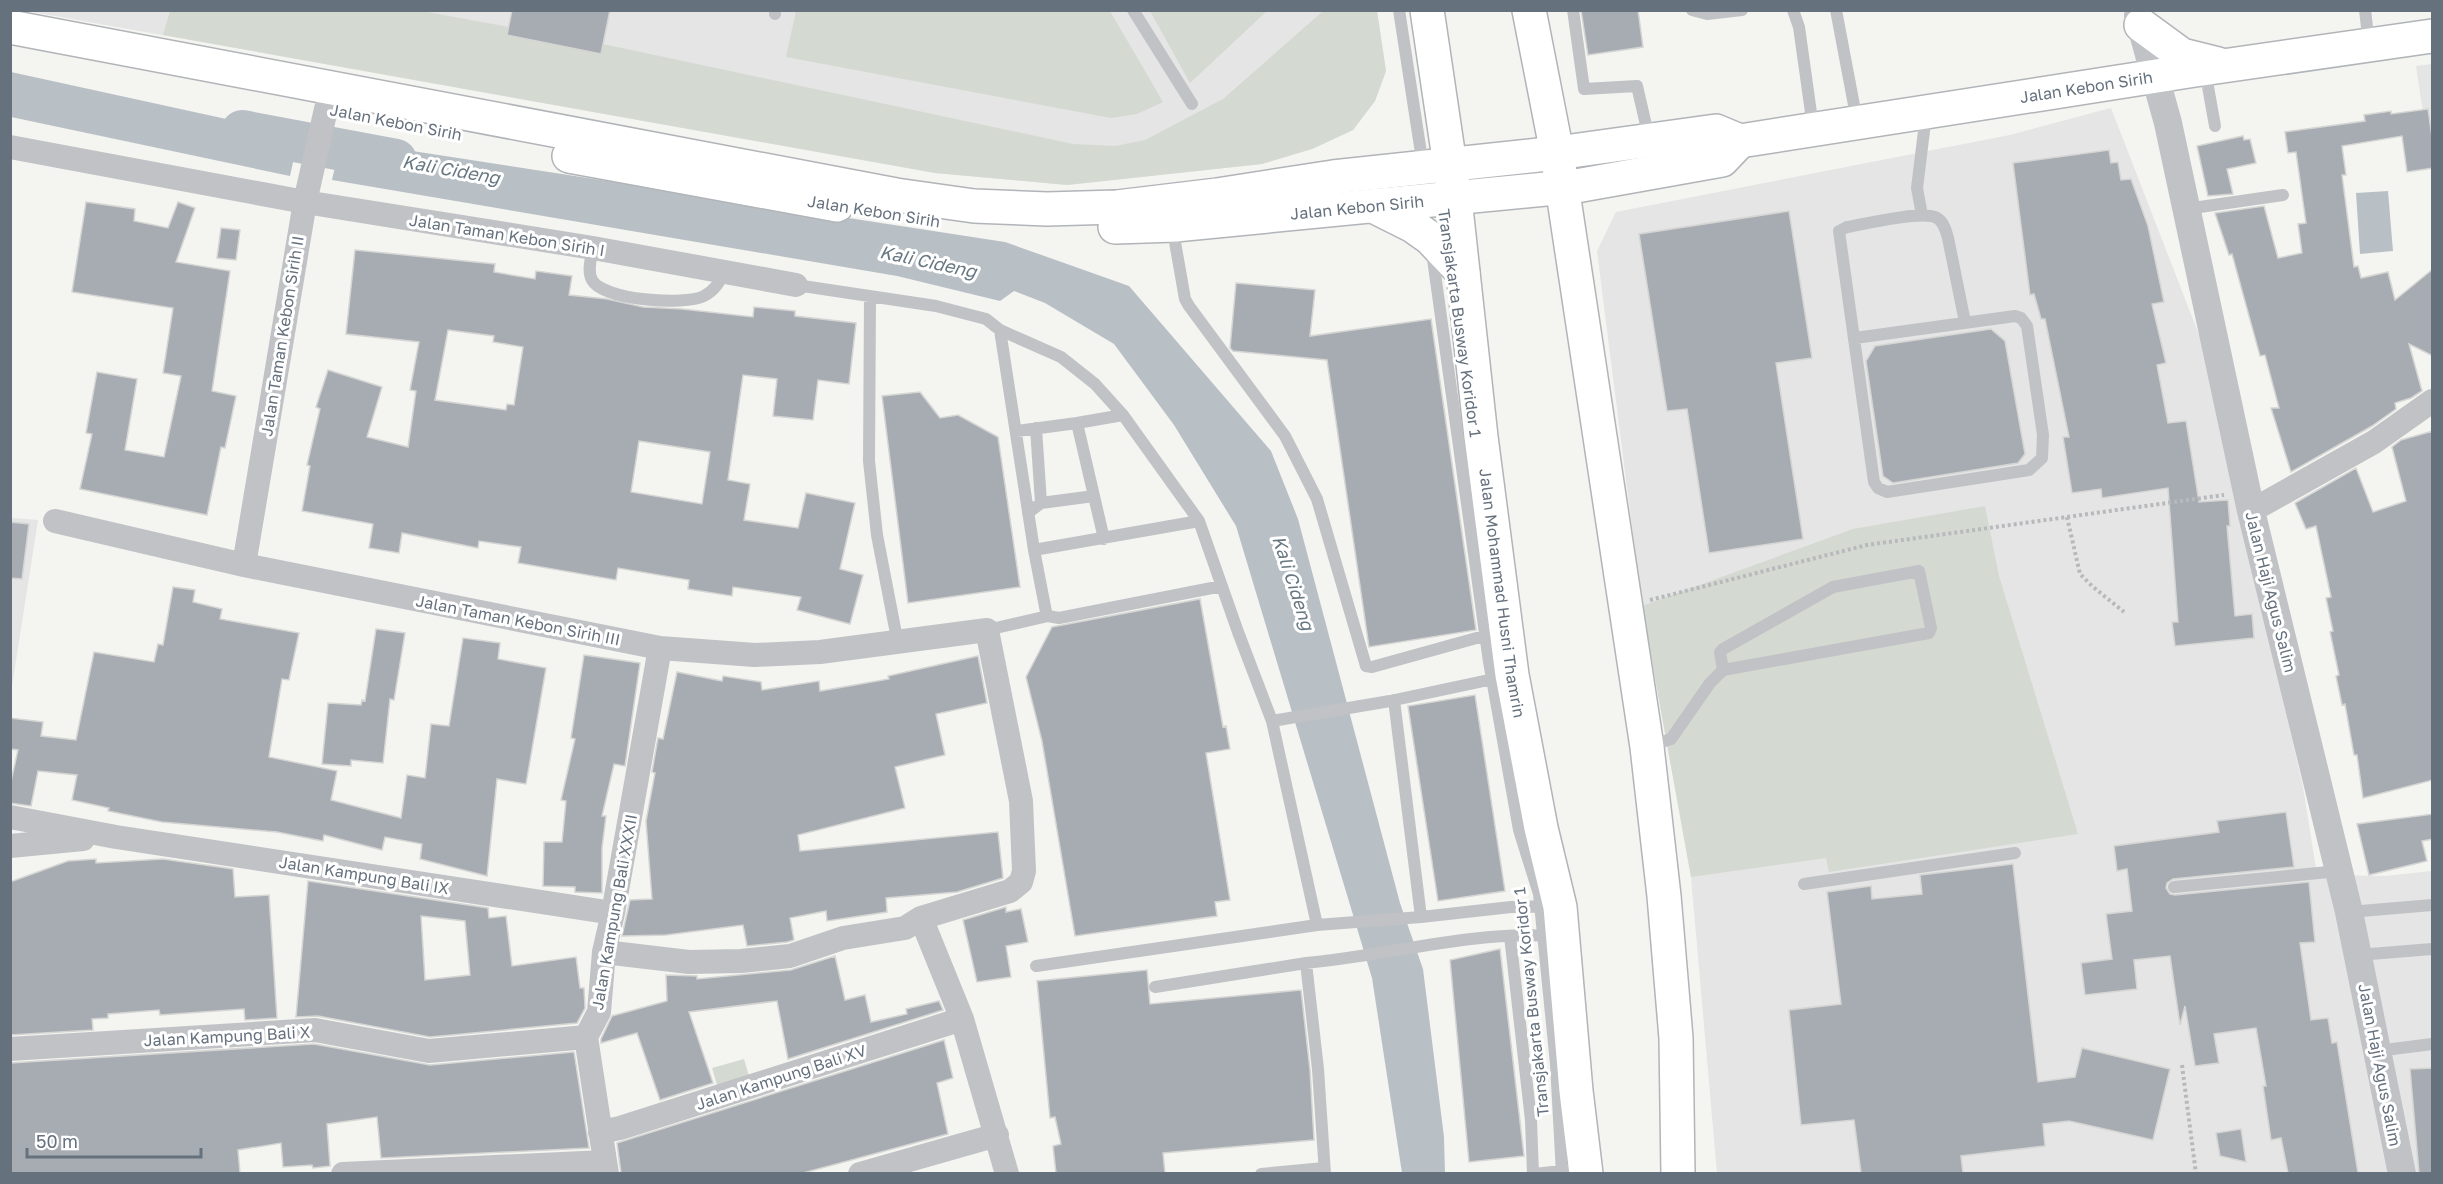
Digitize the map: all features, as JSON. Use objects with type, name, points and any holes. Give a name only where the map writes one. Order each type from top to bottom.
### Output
[{"type":"main road","name":"Jalan Mohammad Husni Thamrin","points":[[1427,10],[1433,196],[1463,273],[1481,437],[1496,633],[1502,677],[1541,828],[1551,921],[1576,1091],[1574,1172]]},
{"type":"main road","points":[[1529,10],[1570,169],[1652,746],[1675,1028],[1677,1173]]},
{"type":"main road","points":[[2139,18],[2182,55],[2217,67]]},
{"type":"main road","name":"Jalan Kebon Sirih","points":[[10,27],[896,195],[974,206],[1047,209],[1117,207],[1171,212],[1333,177],[1433,196]]},
{"type":"main road","name":"Jalan Kebon Sirih","points":[[1570,169],[1650,139],[1716,131],[1740,141],[2433,36]]},
{"type":"main road","name":"Jalan Kebon Sirih","points":[[10,46],[324,117],[973,228],[1023,230],[1171,212],[1373,206],[1570,169],[1722,160],[1740,141]]},
{"type":"main road","points":[[1433,196],[1463,273]]},
{"type":"street","name":"Jalan Haji Agus Salim","points":[[2139,18],[2157,78],[2249,502],[2349,912],[2402,1173]]},
{"type":"street","name":"Jalan Taman Kebon Sirih II","points":[[244,565],[307,191],[324,117]]},
{"type":"street","name":"Jalan Taman Kebon Sirih I","points":[[10,147],[307,191],[593,248],[796,285]]},
{"type":"street","points":[[2249,502],[2374,442],[2433,401]]},
{"type":"street","name":"Jalan Taman Kebon Sirih III","points":[[56,521],[244,565],[660,648],[755,655],[820,652],[898,644],[987,630]]},
{"type":"street","points":[[604,952],[689,962],[741,961],[790,956],[843,938],[905,928],[921,918],[1010,891],[1021,882],[1024,871],[1021,801],[987,630]]},
{"type":"street","name":"Jalan Kampung Bali XXXII","points":[[586,1037],[599,1012],[604,952],[614,913],[660,648]]},
{"type":"street","name":"Jalan Kampung Bali IX","points":[[10,817],[116,837],[614,913]]},
{"type":"street","name":"Jalan Kampung Bali IX","points":[[10,846],[116,837]]},
{"type":"street","points":[[921,918],[962,1019],[1007,1173]]},
{"type":"street","name":"Jalan Kampung Bali XV","points":[[600,1132],[620,1128],[962,1019]]},
{"type":"street","name":"Jalan Kampung Bali X","points":[[10,1049],[315,1030],[429,1051],[586,1037]]},
{"type":"street","points":[[343,1173],[606,1168],[586,1037]]},
{"type":"street","points":[[860,1173],[997,1135]]},
{"type":"lane","points":[[1133,10],[1192,104]]},
{"type":"lane","name":"Transjakarta Busway Koridor 1","points":[[1399,10],[1433,196],[1496,633]]},
{"type":"lane","points":[[1574,10],[1584,89],[1637,86],[1650,139]]},
{"type":"lane","points":[[1692,10],[1707,14],[1742,10]]},
{"type":"lane","points":[[1792,10],[1799,27],[1813,130]]},
{"type":"lane","points":[[1836,10],[1858,123]]},
{"type":"lane","points":[[2366,10],[2370,45]]},
{"type":"lane","points":[[2215,126],[2217,67]]},
{"type":"lane","points":[[1922,215],[1917,188],[1926,113]]},
{"type":"lane","points":[[2186,209],[2283,195]]},
{"type":"lane","points":[[1171,212],[1185,299],[1285,436],[1317,498],[1366,666],[1372,667],[1496,633]]},
{"type":"lane","points":[[1855,338],[1965,322],[2015,316],[2021,318],[2027,326],[2043,435],[2043,452],[2037,465],[2029,470],[1887,492],[1878,488],[1874,482],[1839,231],[1847,227],[1922,215],[1936,218],[1944,225],[1965,322]]},
{"type":"lane","points":[[593,248],[590,267],[592,280],[605,292],[671,302],[702,297],[716,288],[724,272]]},
{"type":"lane","points":[[1586,260],[1635,604],[1652,746],[1680,929]]},
{"type":"lane","name":"Jalan Taman Kebon Sirih I","points":[[796,285],[870,298],[936,306],[986,319],[1000,330],[1061,357],[1095,384],[1123,416],[1199,521],[1274,721],[1318,925]]},
{"type":"lane","points":[[870,298],[868,461],[877,535],[898,644]]},
{"type":"lane","points":[[1000,330],[1034,550],[1048,616]]},
{"type":"lane","points":[[1017,431],[1123,416]]},
{"type":"lane","points":[[1077,423],[1104,539]]},
{"type":"lane","points":[[1036,428],[1041,503]]},
{"type":"lane","points":[[1029,513],[1041,503],[1094,496]]},
{"type":"lane","points":[[1034,550],[1199,521]]},
{"type":"lane","points":[[1652,746],[1671,739],[1710,683],[1723,670],[1929,633],[1931,627],[1919,571],[1833,587],[1723,649],[1720,652],[1723,670]]},
{"type":"lane","points":[[987,630],[1048,616],[1059,618],[1222,586]]},
{"type":"lane","points":[[1274,721],[1392,701],[1502,677]]},
{"type":"lane","points":[[1392,701],[1420,917]]},
{"type":"lane","points":[[1804,884],[2015,853]]},
{"type":"lane","points":[[2174,887],[2339,871]]},
{"type":"lane","points":[[2349,912],[2433,906]]},
{"type":"lane","points":[[1036,966],[1318,925],[1492,909],[1551,921]]},
{"type":"lane","points":[[1155,987],[1425,945],[1510,936],[1551,921]]},
{"type":"lane","points":[[1510,936],[1531,1120],[1534,1173],[1574,1172]]},
{"type":"lane","points":[[2358,955],[2433,949]]},
{"type":"lane","points":[[1682,952],[1689,1062]]},
{"type":"lane","points":[[1261,1173],[1325,1171],[1318,1069],[1306,963]]},
{"type":"lane","points":[[2378,1051],[2433,1044]]},
{"type":"lane","points":[[1683,1173],[1690,1107]]},
{"type":"path","points":[[1635,604],[1867,545],[2067,517],[2249,502]]},
{"type":"path","points":[[2067,517],[2080,574],[2124,612]]},
{"type":"path","points":[[2182,1065],[2196,1173]]},
{"type":"shaded area","points":[[1377,10],[1386,71],[1375,101],[1353,130],[1312,149],[1262,164],[1067,185],[935,173],[27,11]]},
{"type":"shaded area","points":[[170,11],[422,11],[509,27],[507,35],[601,54],[603,44],[1073,144],[1115,146],[1145,140],[1223,99],[1323,11],[1377,11],[1386,71],[1375,101],[1353,130],[1312,149],[1262,164],[1067,185],[935,173],[163,35]]},
{"type":"shaded area","points":[[796,11],[1110,11],[1163,102],[1137,114],[1111,118],[786,57]]},
{"type":"shaded area","points":[[1150,11],[1267,11],[1190,83]]},
{"type":"shaded area","points":[[2432,64],[2432,172],[2416,66]]},
{"type":"shaded area","points":[[2111,108],[2201,340],[2303,787],[2317,875],[2385,876],[2432,871],[2432,1173],[1717,1173],[1691,877],[1642,606],[1597,251],[1616,212],[2010,135]]},
{"type":"shaded area","points":[[1985,506],[1999,576],[2078,834],[1829,872],[1826,858],[1691,877],[1642,606],[1853,529]]},
{"type":"shaded area","points":[[11,518],[38,520],[11,692]]},
{"type":"shaded area","points":[[744,1059],[754,1093],[722,1102],[712,1068]]},
{"type":"water","points":[[11,72],[299,135],[290,176],[11,117]]},
{"type":"water","points":[[341,140],[1005,242],[1129,286],[1271,451],[1298,519],[1400,903],[1423,969],[1444,1137],[1445,1173],[1402,1173],[1372,978],[1236,526],[1174,425],[1114,344],[1045,303],[1014,291],[1000,301],[897,276],[332,180]]},
{"type":"water","points":[[2388,191],[2393,251],[2360,254],[2356,193]]},
{"type":"building","points":[[512,10],[610,10],[601,54],[507,35]]},
{"type":"building","points":[[1581,10],[1638,10],[1643,47],[1588,55]]},
{"type":"building","points":[[2428,109],[2433,144],[2433,168],[2407,172],[2402,136],[2342,146],[2346,175],[2342,175],[2354,267],[2358,266],[2361,278],[2388,272],[2395,300],[2433,269],[2433,356],[2409,344],[2422,391],[2411,398],[2395,403],[2396,409],[2372,426],[2291,472],[2271,408],[2279,408],[2265,355],[2260,356],[2232,254],[2229,255],[2215,213],[2264,206],[2278,258],[2302,253],[2298,224],[2306,223],[2296,152],[2288,153],[2285,132],[2365,121],[2364,115]]},
{"type":"building","points":[[2243,136],[2244,140],[2250,139],[2256,163],[2227,169],[2233,194],[2208,196],[2197,146]]},
{"type":"building","points":[[2109,150],[2111,163],[2118,162],[2121,180],[2131,179],[2148,226],[2164,302],[2152,304],[2166,363],[2157,365],[2168,423],[2186,421],[2199,502],[2228,500],[2230,526],[2227,526],[2235,616],[2252,614],[2254,638],[2175,646],[2172,622],[2178,622],[2168,488],[2102,498],[2101,489],[2072,493],[2063,437],[2069,437],[2045,319],[2041,319],[2034,294],[2030,295],[2013,163]]},
{"type":"building","points":[[86,202],[135,209],[134,221],[168,228],[178,202],[195,208],[176,262],[230,271],[212,391],[236,396],[225,448],[221,447],[207,515],[80,489],[92,434],[86,433],[97,372],[137,379],[125,450],[164,457],[181,376],[163,373],[173,308],[72,292]]},
{"type":"building","points":[[1789,211],[1812,358],[1776,363],[1803,539],[1709,553],[1687,409],[1667,411],[1639,234]]},
{"type":"building","points":[[221,228],[240,230],[236,260],[217,258]]},
{"type":"building","points":[[355,250],[495,264],[494,272],[535,279],[536,271],[572,276],[569,295],[607,299],[643,307],[753,317],[754,307],[795,311],[795,316],[856,323],[849,384],[818,380],[813,420],[773,416],[777,379],[743,375],[728,480],[750,484],[744,520],[798,528],[806,493],[855,503],[840,569],[863,575],[850,624],[797,610],[801,597],[733,587],[732,596],[688,589],[689,580],[618,568],[616,580],[518,563],[521,547],[479,541],[478,548],[402,533],[399,553],[369,548],[373,524],[302,511],[310,466],[307,465],[320,409],[316,407],[328,370],[382,387],[367,437],[408,447],[416,391],[410,390],[419,342],[346,334]],"holes":[[[448,330],[494,336],[493,342],[523,347],[514,405],[507,404],[506,410],[435,400]],[[639,441],[710,452],[702,504],[631,492]]]},
{"type":"building","points":[[1236,283],[1315,290],[1310,336],[1431,319],[1476,630],[1369,647],[1327,360],[1233,351],[1230,348]]},
{"type":"building","points":[[1991,329],[2005,341],[2025,454],[2018,463],[1893,483],[1883,476],[1866,361],[1875,346]]},
{"type":"building","points":[[920,392],[940,418],[958,415],[998,437],[1020,587],[908,603],[882,396]]},
{"type":"building","points":[[2433,431],[2433,780],[2363,798],[2357,755],[2354,755],[2345,704],[2342,705],[2336,676],[2339,675],[2326,598],[2331,597],[2316,526],[2306,529],[2295,503],[2356,468],[2373,512],[2406,501],[2392,447],[2401,440]]},
{"type":"building","points":[[10,522],[29,524],[22,579],[10,578]]},
{"type":"building","points":[[173,587],[195,590],[193,602],[222,609],[220,619],[299,633],[289,680],[282,679],[269,757],[337,771],[331,800],[401,818],[407,775],[425,778],[431,724],[449,726],[463,638],[500,643],[498,659],[546,668],[526,784],[497,779],[487,876],[420,859],[422,844],[385,837],[382,850],[324,835],[323,841],[277,832],[162,822],[108,811],[109,808],[72,800],[77,775],[38,771],[31,806],[10,803],[10,786],[18,750],[10,749],[10,718],[43,722],[41,736],[76,740],[94,652],[154,662],[158,644],[163,645]]},
{"type":"building","points":[[1200,599],[1223,727],[1226,726],[1230,749],[1206,753],[1230,900],[1215,902],[1217,916],[1075,936],[1042,741],[1026,677],[1052,627]]},
{"type":"building","points":[[376,629],[405,633],[394,700],[390,699],[383,763],[351,760],[351,766],[322,764],[328,703],[361,705],[362,700],[365,701]]},
{"type":"building","points":[[584,655],[640,663],[625,766],[614,764],[602,816],[606,816],[602,848],[602,893],[575,892],[575,887],[543,886],[544,842],[562,842],[566,801],[561,800],[575,739],[571,738]]},
{"type":"building","points":[[978,656],[987,703],[936,714],[945,755],[895,767],[905,808],[798,835],[800,851],[998,832],[1003,878],[957,892],[886,898],[887,912],[827,921],[826,911],[790,918],[794,940],[787,942],[747,946],[743,925],[666,935],[622,936],[630,900],[652,899],[646,821],[655,773],[652,772],[658,738],[663,739],[677,672],[722,681],[723,676],[761,682],[762,690],[819,681],[820,691],[889,679],[888,676]]},
{"type":"building","points":[[1475,695],[1505,891],[1438,901],[1408,706]]},
{"type":"building","points":[[2286,812],[2294,867],[2173,879],[2167,883],[2166,888],[2170,894],[2175,895],[2309,882],[2315,942],[2300,943],[2311,1020],[2328,1018],[2332,1043],[2337,1042],[2358,1173],[2288,1173],[2281,1138],[2271,1140],[2263,1086],[2266,1086],[2256,1028],[2214,1034],[2219,1063],[2195,1066],[2185,1006],[2180,1025],[2170,956],[2134,960],[2137,989],[2085,995],[2081,963],[2112,959],[2106,914],[2132,911],[2127,869],[2117,871],[2114,846],[2219,832],[2217,821]]},
{"type":"building","points":[[2433,814],[2433,839],[2422,841],[2427,861],[2369,875],[2357,824]]},
{"type":"building","points":[[96,859],[96,863],[163,859],[233,869],[235,897],[269,895],[277,1018],[245,1020],[244,1009],[160,1015],[159,1010],[108,1014],[108,1018],[92,1019],[93,1030],[10,1035],[10,882],[68,861]]},
{"type":"building","points":[[2013,864],[2038,1082],[2075,1077],[2082,1048],[2170,1069],[2153,1140],[2069,1121],[2043,1124],[2045,1146],[1961,1156],[1963,1173],[1861,1173],[1854,1120],[1801,1125],[1789,1010],[1841,1004],[1827,892],[1871,886],[1872,899],[1922,894],[1920,875]]},
{"type":"building","points":[[308,881],[488,908],[489,918],[506,916],[512,966],[576,957],[580,988],[584,988],[585,1008],[577,1023],[430,1037],[318,1016],[296,1017]],"holes":[[[421,916],[465,921],[470,975],[425,980]]]},
{"type":"building","points":[[1006,907],[1006,912],[1021,909],[1028,942],[1006,946],[1011,977],[977,982],[963,920]]},
{"type":"building","points":[[1500,949],[1524,1156],[1469,1162],[1450,960]]},
{"type":"building","points":[[835,956],[845,1000],[865,995],[871,1022],[907,1014],[906,1009],[939,1001],[943,1010],[788,1059],[777,1001],[689,1012],[713,1083],[660,1100],[637,1033],[601,1043],[612,1016],[667,1001],[666,975],[697,976],[697,979],[791,970]]},
{"type":"building","points":[[1147,970],[1150,1004],[1301,990],[1310,1070],[1314,1140],[1163,1153],[1165,1173],[1056,1173],[1053,1146],[1061,1144],[1055,1117],[1050,1118],[1037,981]]},
{"type":"building","points":[[944,1040],[953,1078],[937,1083],[948,1134],[803,1173],[621,1173],[617,1143]]},
{"type":"building","points":[[314,1044],[430,1065],[574,1052],[589,1148],[381,1158],[377,1117],[327,1124],[330,1166],[283,1167],[281,1143],[238,1150],[240,1173],[10,1173],[10,1063]]},
{"type":"building","points":[[2433,1068],[2433,1173],[2419,1173],[2410,1069]]},
{"type":"building","points":[[2241,1129],[2246,1162],[2220,1156],[2216,1133]]},
{"type":"waterway","name":"Kali Cideng","points":[[242,131],[396,160]]}]
